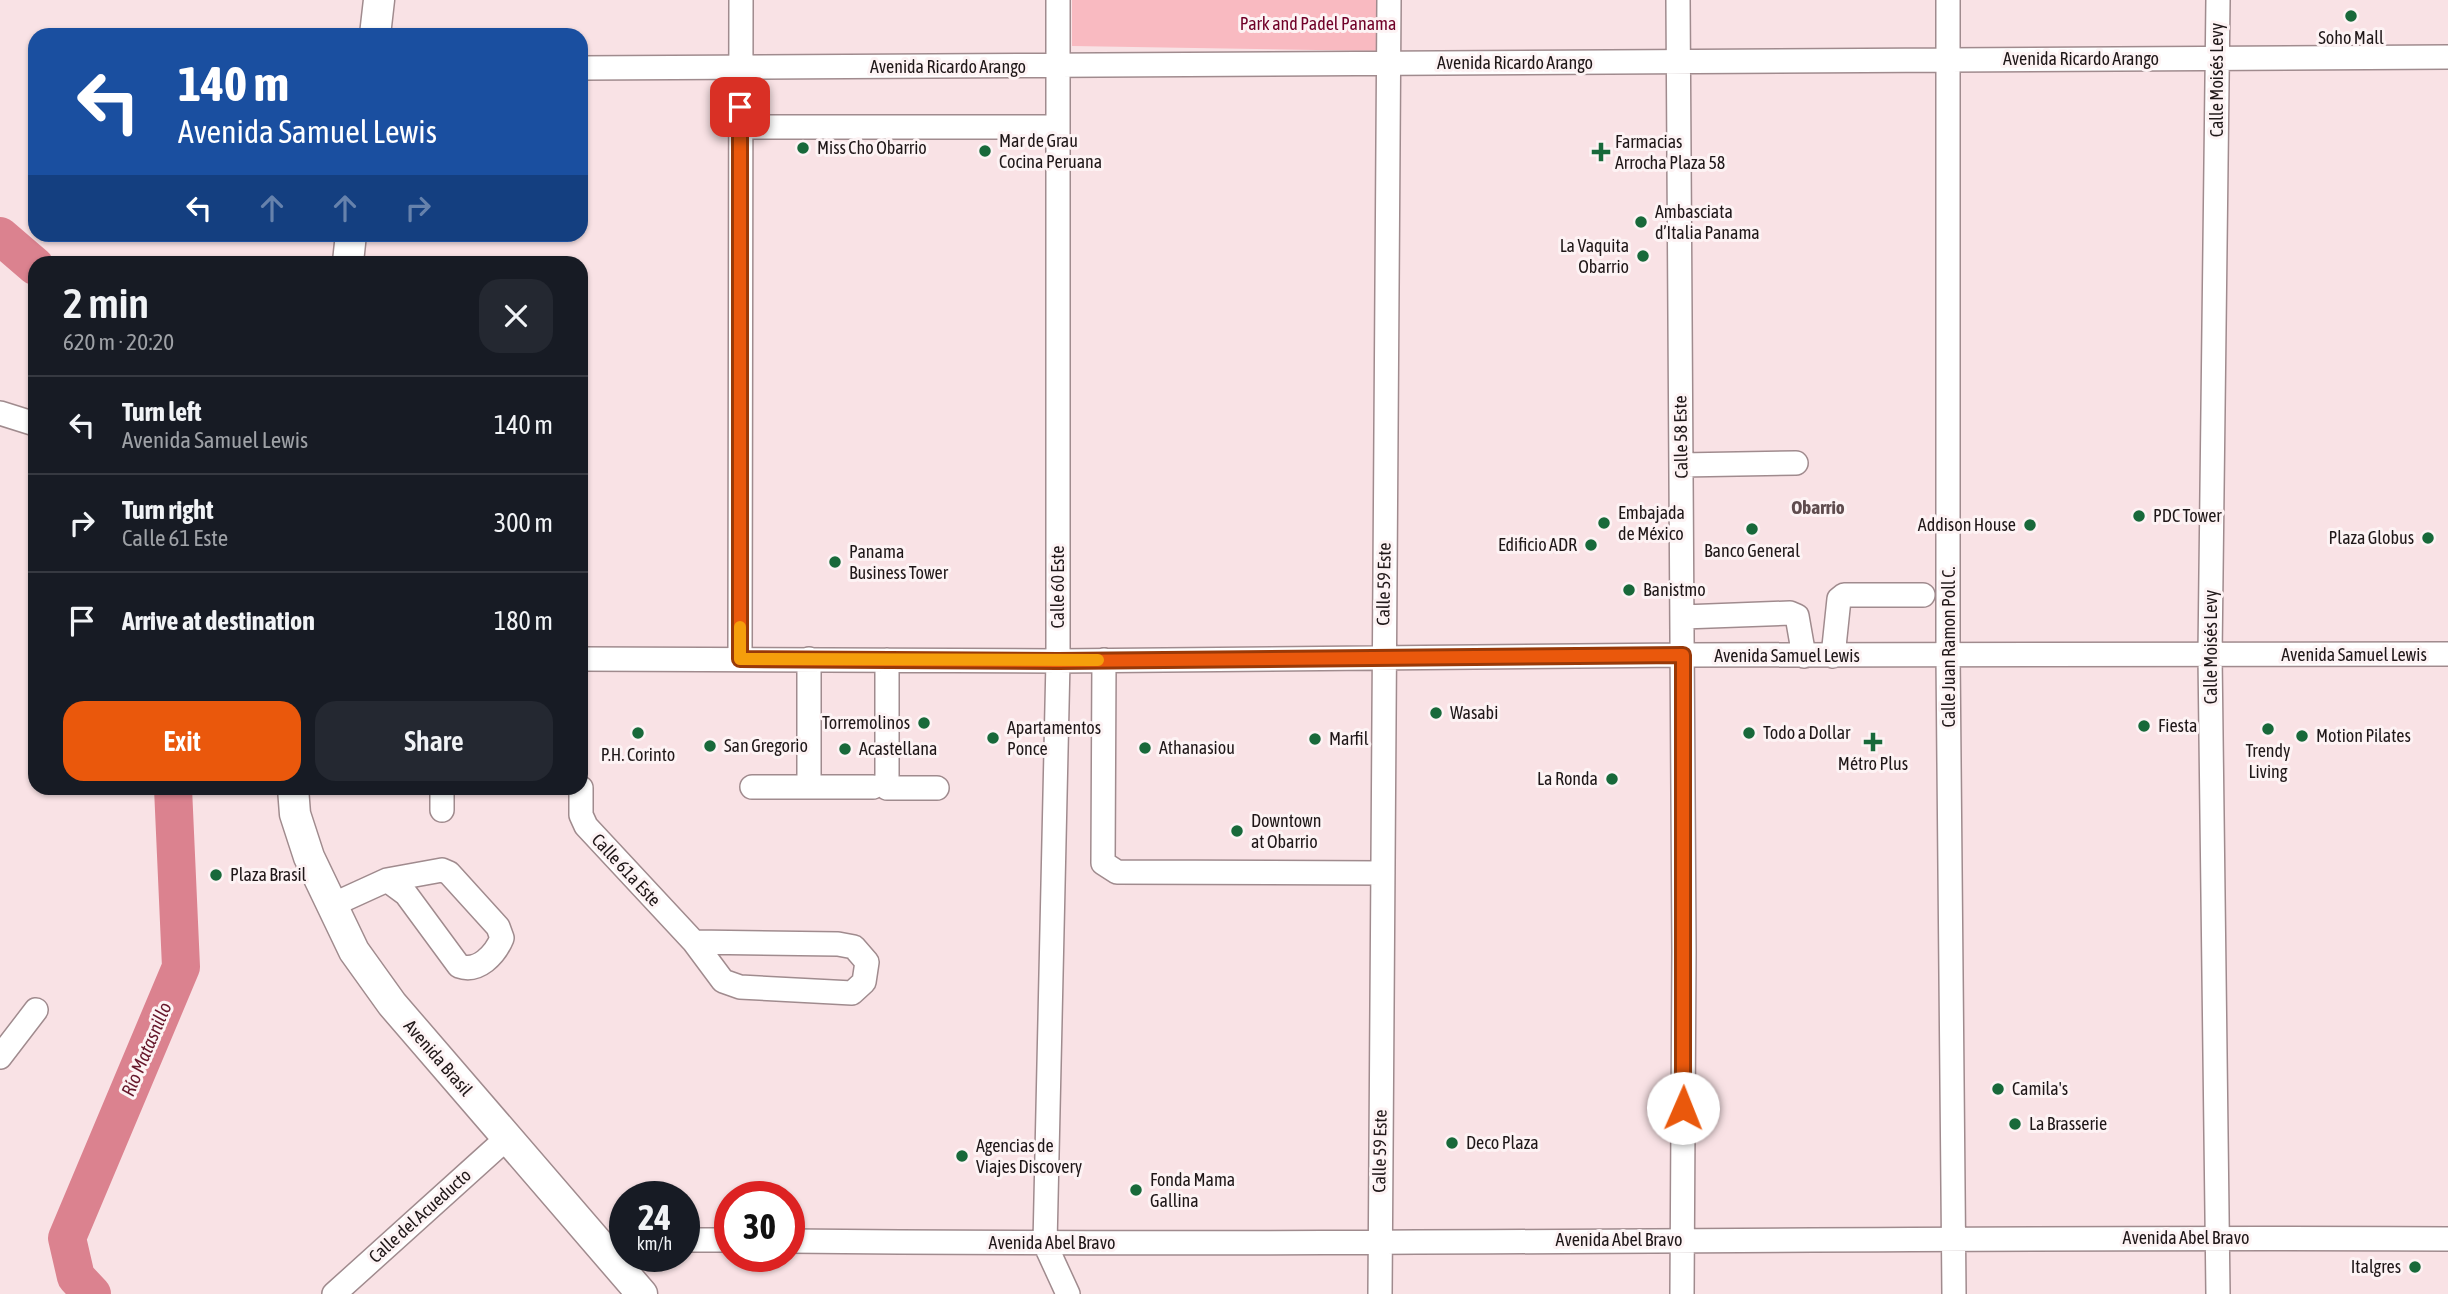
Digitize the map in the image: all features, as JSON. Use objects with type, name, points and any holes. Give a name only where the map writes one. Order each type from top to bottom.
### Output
[{"type":"main road","points":[[376,28],[379,0]]},
{"type":"main road","name":"Avenida Brasil","points":[[294,795],[295,814],[330,906],[354,951],[392,1004],[507,1138],[609,1248]]},
{"type":"main road","name":"Avenida Brasil","points":[[628,1272],[642,1294]]},
{"type":"street","points":[[740,659],[741,0]]},
{"type":"street","name":"Calle 60 Este","points":[[1058,0],[1058,661],[1045,1244],[1068,1294]]},
{"type":"street","name":"Calle 59 Este","points":[[1380,1294],[1389,0]]},
{"type":"street","name":"Calle 58 Este","points":[[1678,0],[1683,617],[1682,1294]]},
{"type":"street","name":"Calle Juan Ramon Poll C.","points":[[1948,0],[1948,656],[1954,1294]]},
{"type":"street","name":"Calle Moisés Levy","points":[[2218,0],[2210,655],[2218,1294]]},
{"type":"street","name":"Avenida Ricardo Arango","points":[[588,68],[2448,57]]},
{"type":"street","points":[[740,127],[1058,127]]},
{"type":"street","points":[[0,413],[28,422]]},
{"type":"street","points":[[1681,465],[1796,463]]},
{"type":"street","points":[[1833,656],[1839,599],[1843,595],[1923,596]]},
{"type":"street","points":[[1683,617],[1790,613],[1797,616],[1804,656]]},
{"type":"street","name":"Avenida Samuel Lewis","points":[[588,659],[1058,661],[1683,655],[2448,654]]},
{"type":"street","points":[[809,787],[810,659]]},
{"type":"street","points":[[887,660],[887,788],[937,789]]},
{"type":"street","points":[[1104,660],[1103,863],[1107,869],[1117,872],[1383,873]]},
{"type":"street","points":[[752,787],[873,787]]},
{"type":"street","name":"Calle 61a Este","points":[[581,795],[581,815],[586,826],[694,942],[723,981],[740,987],[852,993],[864,982],[867,962],[854,947],[838,944],[694,942]]},
{"type":"street","points":[[330,906],[387,880],[442,870],[449,873],[498,927],[502,938],[498,947],[477,967],[470,970],[459,966],[406,894],[387,880]]},
{"type":"street","points":[[0,1057],[36,1010]]},
{"type":"street","name":"Calle del Acueducto","points":[[334,1294],[507,1138]]},
{"type":"street","name":"Avenida Abel Bravo","points":[[805,1241],[1045,1244],[1681,1239],[2448,1239]]},
{"type":"green space","name":"Park and Padel Panama","points":[[1072,0],[1378,0],[1379,51],[1072,46]]},
{"type":"waterway","name":"Río Matasnillo","points":[[0,236],[28,260]]},
{"type":"waterway","name":"Río Matasnillo","points":[[92,1294],[76,1277],[67,1238],[181,967],[173,795]]},
{"type":"slow traffic","points":[[740,627],[740,659],[1098,660]]},
{"type":"place","name":"Soho Mall","points":[[2351,16]]},
{"type":"place","name":"Miss Cho Obarrio","points":[[803,148]]},
{"type":"place","name":"Mar de Grau Cocina Peruana","points":[[985,151]]},
{"type":"place","name":"Farmacias Arrocha Plaza 58","points":[[1601,152]]},
{"type":"place","name":"Ambasciata d’Italia Panama","points":[[1641,222]]},
{"type":"place","name":"La Vaquita Obarrio","points":[[1643,256]]},
{"type":"place","name":"PDC Tower","points":[[2139,516]]},
{"type":"place","name":"Embajada de México","points":[[1604,523]]},
{"type":"place","name":"Addison House","points":[[2030,525]]},
{"type":"place","name":"Banco General","points":[[1752,529]]},
{"type":"place","name":"Plaza Globus","points":[[2428,538]]},
{"type":"place","name":"Edificio ADR","points":[[1591,545]]},
{"type":"place","name":"Panama Business Tower","points":[[835,562]]},
{"type":"place","name":"Banistmo","points":[[1629,590]]},
{"type":"place","name":"Wasabi","points":[[1436,713]]},
{"type":"place","name":"Torremolinos","points":[[924,723]]},
{"type":"place","name":"Fiesta","points":[[2144,726]]},
{"type":"place","name":"Trendy Living","points":[[2268,729]]},
{"type":"place","name":"P.H. Corinto","points":[[638,733]]},
{"type":"place","name":"Todo a Dollar","points":[[1749,733]]},
{"type":"place","name":"Motion Pilates","points":[[2302,736]]},
{"type":"place","name":"Apartamentos Ponce","points":[[993,738]]},
{"type":"place","name":"Marfil","points":[[1315,739]]},
{"type":"place","name":"Métro Plus","points":[[1873,742]]},
{"type":"place","name":"San Gregorio","points":[[710,746]]},
{"type":"place","name":"Athanasiou","points":[[1145,748]]},
{"type":"place","name":"Acastellana","points":[[845,749]]},
{"type":"place","name":"La Ronda","points":[[1612,779]]},
{"type":"place","name":"Downtown at Obarrio","points":[[1237,831]]},
{"type":"place","name":"Plaza Brasil","points":[[216,875]]},
{"type":"place","name":"Camila's","points":[[1998,1089]]},
{"type":"place","name":"La Brasserie","points":[[2015,1124]]},
{"type":"place","name":"Deco Plaza","points":[[1452,1143]]},
{"type":"place","name":"Agencias de Viajes Discovery","points":[[962,1156]]},
{"type":"place","name":"Fonda Mama Gallina","points":[[1136,1190]]},
{"type":"place","name":"Italgres","points":[[2415,1267]]},
{"type":"district","name":"Obarrio","points":[[1818,507]]},
{"type":"route","points":[[740,107],[740,659],[1058,661],[1683,655],[1683,1108]]}]
